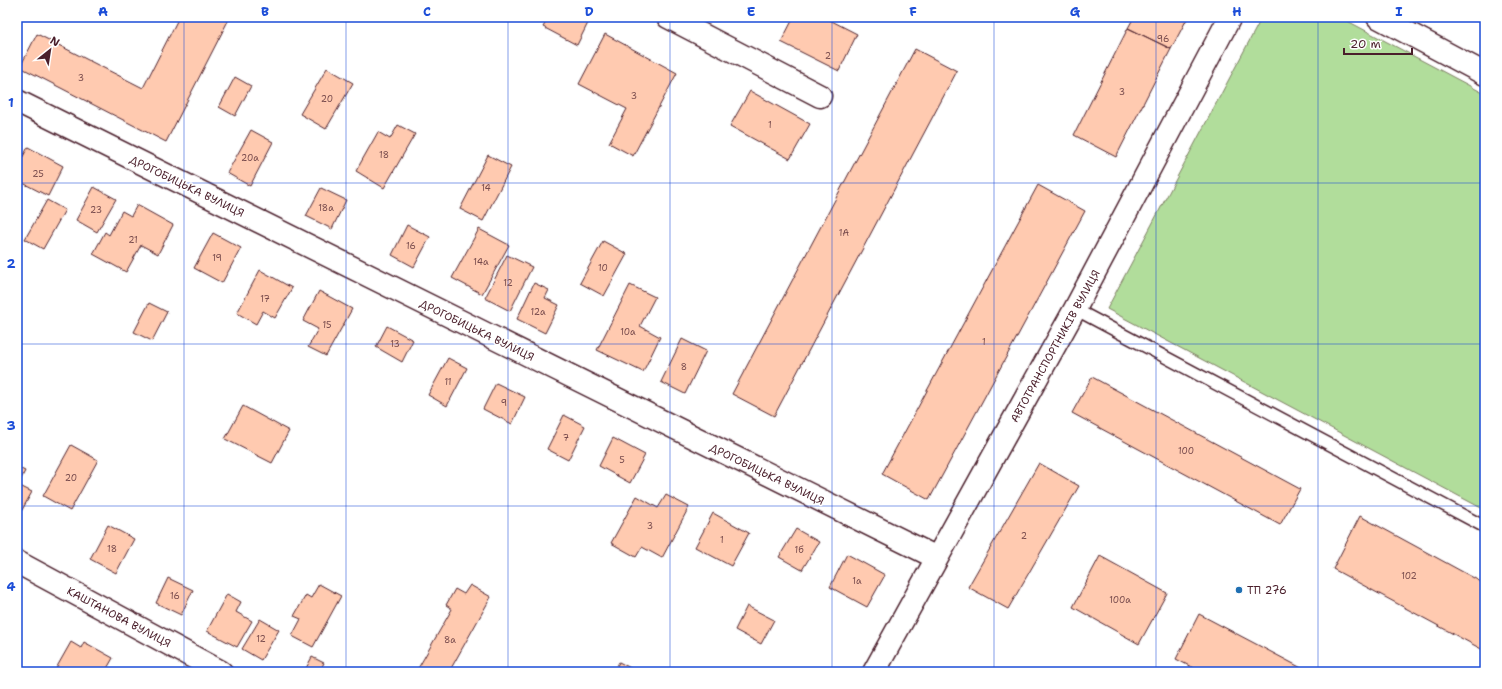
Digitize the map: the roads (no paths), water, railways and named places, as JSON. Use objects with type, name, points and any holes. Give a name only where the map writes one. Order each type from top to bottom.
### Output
[{"type":"street","points":[[668,17],[820,96]]},
{"type":"street","name":"АВТОТРАНСПОРТНИКІВ ВУЛИЦЯ","points":[[874,672],[1075,309],[1230,17]]},
{"type":"street","points":[[1378,17],[1485,74]]},
{"type":"street","name":"ДРОГОБИЦЬКА ВУЛИЦЯ","points":[[17,101],[938,558]]},
{"type":"street","name":"КАШТАНОВА ВУЛИЦЯ","points":[[17,562],[220,672]]},
{"type":"lane","points":[[1075,309],[1485,527]]},
{"type":"place","name":"ТП 276","points":[[1239,590]]}]
